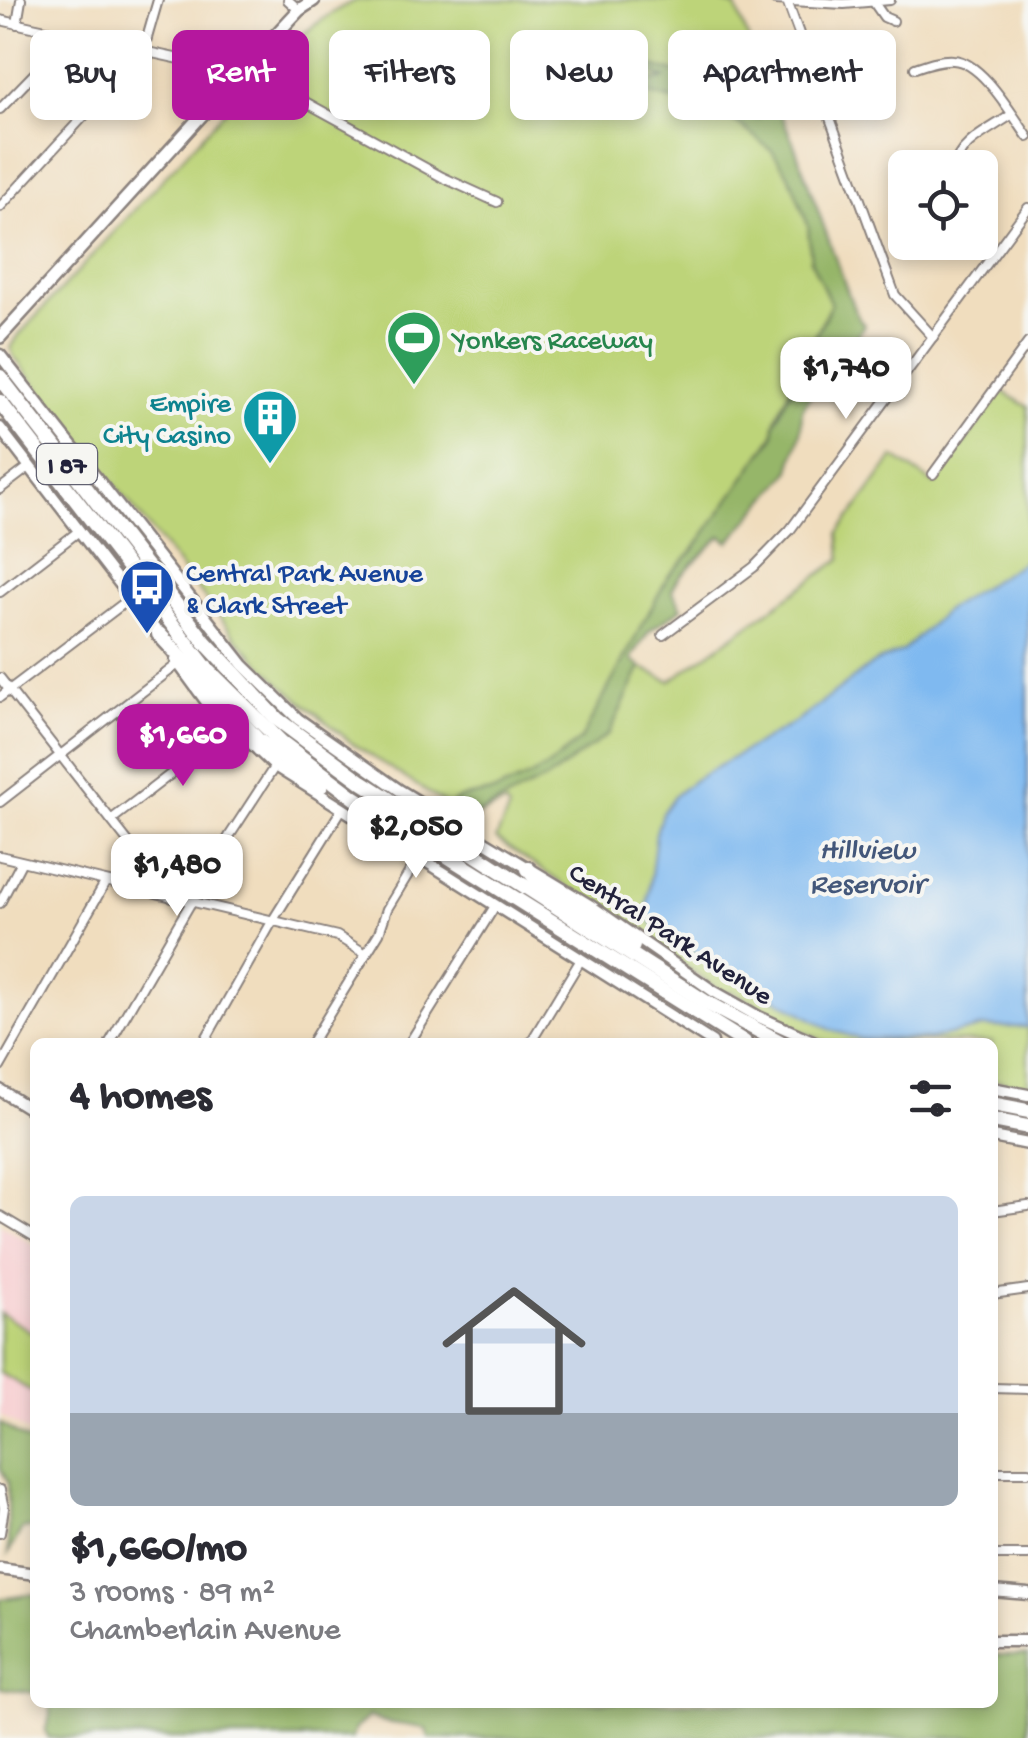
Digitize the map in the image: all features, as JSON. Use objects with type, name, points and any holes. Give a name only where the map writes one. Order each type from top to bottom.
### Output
[{"type":"highway","name":"I 87","points":[[0,377],[205,642],[278,718],[340,768],[649,966],[772,1038]]},
{"type":"highway","name":"I 87","points":[[0,402],[208,670],[271,734],[355,798],[738,1038]]},
{"type":"highway","points":[[158,634],[258,740],[331,790],[355,798]]},
{"type":"highway","points":[[528,869],[636,948],[649,966]]},
{"type":"highway","points":[[998,1105],[1024,1110]]},
{"type":"highway","points":[[998,1121],[1025,1127]]},
{"type":"main road","points":[[280,30],[314,0]]},
{"type":"main road","points":[[0,337],[197,120]]},
{"type":"main road","name":"Central Park Avenue","points":[[0,354],[167,571],[243,664],[298,719],[345,755],[591,906],[713,991],[806,1038]]},
{"type":"main road","points":[[0,428],[134,596],[206,701],[275,766],[705,1038]]},
{"type":"main road","points":[[998,1089],[1028,1094]]},
{"type":"main road","points":[[0,1090],[30,1109]]},
{"type":"main road","points":[[998,1138],[1028,1144]]},
{"type":"main road","points":[[0,1569],[30,1573]]},
{"type":"main road","points":[[998,1592],[1028,1594]]},
{"type":"main road","points":[[998,1641],[1028,1641]]},
{"type":"street","points":[[18,24],[21,0]]},
{"type":"street","points":[[149,30],[158,0]]},
{"type":"street","points":[[288,0],[299,10]]},
{"type":"street","points":[[775,0],[875,4],[890,0]]},
{"type":"street","points":[[787,1],[895,295],[933,338]]},
{"type":"street","points":[[875,4],[884,17],[893,21]]},
{"type":"street","points":[[0,20],[44,30]]},
{"type":"street","points":[[914,68],[935,61],[967,63],[979,71],[1028,137]]},
{"type":"street","points":[[0,109],[30,78]]},
{"type":"street","points":[[309,104],[413,162],[498,202]]},
{"type":"street","points":[[963,150],[1012,115]]},
{"type":"street","points":[[0,207],[80,120]]},
{"type":"street","points":[[663,634],[773,549],[1028,208]]},
{"type":"street","points":[[933,474],[1028,343]]},
{"type":"street","points":[[0,489],[29,466]]},
{"type":"street","points":[[0,592],[79,531]]},
{"type":"street","points":[[0,697],[167,571]]},
{"type":"street","points":[[0,802],[178,664]]},
{"type":"street","points":[[0,678],[172,898]]},
{"type":"street","points":[[111,820],[232,727]]},
{"type":"street","points":[[112,1038],[275,766]]},
{"type":"street","points":[[206,1038],[342,809]]},
{"type":"street","points":[[0,856],[338,936],[366,954]]},
{"type":"street","points":[[314,1038],[378,934],[387,909],[418,858]]},
{"type":"street","points":[[0,903],[21,862]]},
{"type":"street","points":[[0,1067],[106,883]]},
{"type":"street","points":[[412,1038],[494,906]]},
{"type":"street","points":[[533,1038],[580,961]]},
{"type":"street","points":[[998,1211],[1028,1206]]},
{"type":"street","points":[[0,1216],[30,1235]]},
{"type":"street","points":[[998,1293],[1028,1289]]},
{"type":"street","points":[[998,1388],[1028,1389]]},
{"type":"street","points":[[998,1472],[1028,1472]]},
{"type":"street","points":[[0,1490],[4,1508],[0,1532]]},
{"type":"street","points":[[998,1556],[1028,1555]]},
{"type":"shaded area","points":[[0,1224],[30,1243],[30,1433],[0,1415]]},
{"type":"green space","name":"Yonkers Raceway","points":[[357,0],[712,0],[736,7],[745,30],[668,30],[668,120],[742,120],[788,168],[808,225],[811,261],[831,303],[776,418],[774,434],[623,659],[670,681],[841,559],[839,533],[894,457],[934,484],[1002,391],[1028,407],[1028,559],[903,651],[874,663],[799,720],[694,780],[673,797],[652,923],[831,1030],[858,1038],[817,1038],[752,1010],[754,1003],[731,991],[726,994],[496,839],[509,809],[505,804],[476,816],[464,816],[353,744],[281,684],[238,640],[13,356],[11,348],[18,336],[217,120],[309,120],[308,30]]},
{"type":"green space","points":[[648,65],[668,70],[668,99],[648,94],[648,80],[665,78],[649,72]]},
{"type":"green space","points":[[730,120],[783,120],[855,312],[864,325],[831,381],[819,380],[802,410],[801,432],[789,473],[729,542],[721,536],[679,577],[672,590],[682,608],[649,631],[631,659],[641,667],[609,734],[548,778],[472,817],[452,804],[460,798],[497,791],[529,777],[581,739],[669,575],[692,552],[774,436],[775,423],[831,304],[811,261],[808,225],[790,177],[772,151]]},
{"type":"green space","name":"Yonkers Raceway","points":[[983,1027],[1028,1027],[1028,1087],[998,1081],[998,1038],[935,1038]]},
{"type":"green space","points":[[0,1313],[30,1331],[30,1390],[0,1373]]},
{"type":"green space","points":[[0,1423],[30,1442],[30,1528],[22,1529],[8,1554],[8,1482],[0,1468]]},
{"type":"green space","points":[[30,1595],[30,1692],[0,1688],[0,1599]]},
{"type":"green space","points":[[998,1655],[1028,1655],[1028,1738],[429,1738],[426,1729],[369,1716],[355,1729],[352,1738],[49,1738],[45,1731],[50,1708],[998,1708]]},
{"type":"water","name":"Hillview Reservoir","points":[[1028,559],[1028,1027],[983,1027],[935,1038],[858,1038],[831,1030],[652,923],[647,910],[656,833],[662,813],[673,797],[694,780],[799,720],[874,663],[903,651],[947,609]]},
{"type":"place","name":"Yonkers Raceway","points":[[414,387]]},
{"type":"place","name":"Empire City Casino","points":[[270,466]]},
{"type":"place","name":"Central Park Avenue & Clark Street","points":[[147,636]]}]
